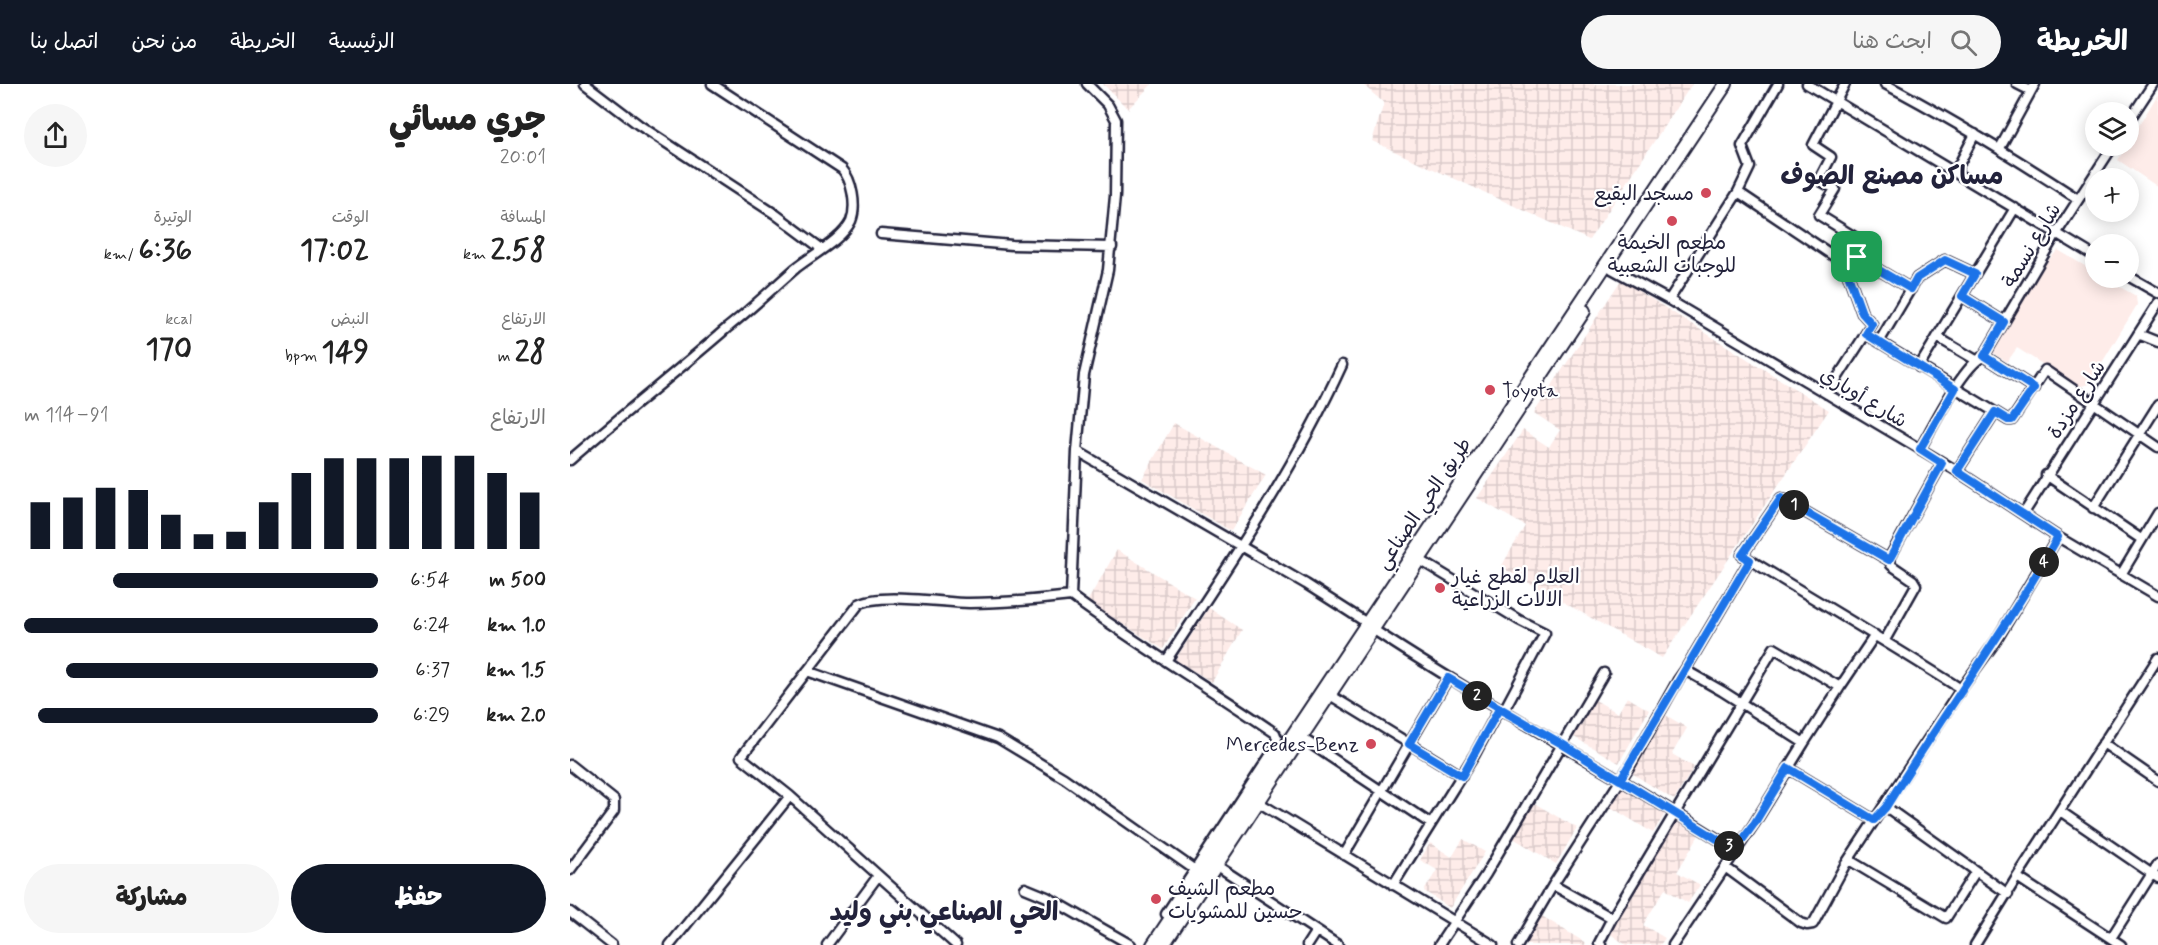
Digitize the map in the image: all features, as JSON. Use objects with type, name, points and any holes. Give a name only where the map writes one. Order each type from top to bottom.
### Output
[{"type":"highway","name":"طريق الحي الصناعي","points":[[1153,945],[1287,742],[1370,627],[1726,84]]},
{"type":"highway","points":[[1163,945],[1330,695],[1370,627],[1420,560],[1735,84]]},
{"type":"street","points":[[585,84],[639,125],[775,214],[822,249]]},
{"type":"street","points":[[570,460],[798,266],[831,242],[851,221],[853,196],[845,173],[832,162],[712,84]]},
{"type":"street","points":[[1071,596],[1077,451],[1084,375],[1112,247],[1116,196],[1116,120],[1108,105],[1088,84]]},
{"type":"street","points":[[1669,300],[1738,192],[1750,167],[1742,146],[1778,84]]},
{"type":"street","points":[[1807,84],[2085,250]]},
{"type":"street","points":[[1845,84],[1813,145],[1831,157],[1819,180],[1835,189],[1819,215],[1858,239],[1857,257]]},
{"type":"street","points":[[1885,84],[1941,113],[2000,148],[2078,199]]},
{"type":"street","points":[[2000,148],[2033,88],[2017,84]]},
{"type":"street","points":[[2139,105],[2153,84]]},
{"type":"street","points":[[1955,171],[1975,134]]},
{"type":"street","name":"شارع نسمة","points":[[1920,449],[1955,389],[1980,358],[2004,322],[2056,234],[2106,156]]},
{"type":"street","points":[[1738,192],[1844,263],[1862,313],[1872,324],[1827,394]]},
{"type":"street","points":[[1919,367],[2015,208]]},
{"type":"street","points":[[881,234],[1012,245],[1112,247]]},
{"type":"street","points":[[1844,263],[1857,257]]},
{"type":"street","points":[[1857,257],[1911,289]]},
{"type":"street","points":[[1879,342],[1917,278],[1945,260],[1975,274]]},
{"type":"street","name":"شارع أوباري","points":[[1612,269],[1669,300],[1957,471],[2058,537],[2158,596]]},
{"type":"street","points":[[2139,282],[2158,293]]},
{"type":"street","points":[[1962,296],[2004,322]]},
{"type":"street","name":"شارع مزدة","points":[[2024,513],[2046,475],[2158,303]]},
{"type":"street","points":[[1866,334],[2008,420],[2012,420],[2045,370],[2158,447]]},
{"type":"street","points":[[2138,334],[2158,342]]},
{"type":"street","points":[[1937,336],[2034,388]]},
{"type":"street","points":[[1166,661],[1241,546],[1323,406],[1342,365]]},
{"type":"street","points":[[2093,508],[2158,405]]},
{"type":"street","points":[[1957,471],[1995,412]]},
{"type":"street","points":[[1077,451],[1306,584],[1448,678],[1562,744],[1735,850]]},
{"type":"street","points":[[1889,560],[1942,463]]},
{"type":"street","points":[[2046,475],[2141,539]]},
{"type":"street","points":[[1884,640],[1916,585],[1913,580],[1891,565],[1889,560],[1781,498],[1742,555],[1961,689]]},
{"type":"street","points":[[2122,573],[2158,513]]},
{"type":"street","points":[[1725,867],[1801,923],[1813,924],[1874,820],[1886,807],[1961,689],[1996,641],[2058,537]]},
{"type":"street","points":[[1393,885],[1462,776],[1545,633],[1518,620],[1420,560]]},
{"type":"street","points":[[1518,945],[1620,780],[1750,560]]},
{"type":"street","points":[[956,945],[790,796],[741,757],[859,604],[865,601],[894,599],[979,603],[1018,602],[1071,596],[1116,629],[1287,742]]},
{"type":"street","points":[[1672,945],[1754,824],[1875,635]]},
{"type":"street","points":[[1600,944],[1612,918],[1774,648],[1840,687]]},
{"type":"street","points":[[1975,945],[2158,658]]},
{"type":"street","points":[[1685,670],[1804,743],[1802,746]]},
{"type":"street","points":[[807,671],[998,738],[1064,778],[1195,870]]},
{"type":"street","points":[[1439,945],[1486,874],[1604,673]]},
{"type":"street","points":[[1344,855],[1448,678]]},
{"type":"street","points":[[1330,695],[1462,776]]},
{"type":"street","points":[[1146,945],[1277,745],[1275,733]]},
{"type":"street","points":[[1302,738],[1431,824]]},
{"type":"street","points":[[2103,743],[2158,781]]},
{"type":"street","points":[[570,765],[614,800],[615,805],[614,812],[570,870]]},
{"type":"street","points":[[1788,768],[1874,820]]},
{"type":"street","points":[[670,945],[790,796]]},
{"type":"street","points":[[1258,802],[1493,945]]},
{"type":"street","points":[[1886,807],[2008,894]]},
{"type":"street","points":[[2060,811],[2155,876]]},
{"type":"street","points":[[1849,860],[1946,918],[1976,871]]},
{"type":"street","points":[[2111,938],[2155,876],[2158,864]]},
{"type":"street","points":[[1216,865],[1338,945]]},
{"type":"street","points":[[827,945],[878,876]]},
{"type":"street","points":[[2017,877],[2121,945]]},
{"type":"street","points":[[1553,885],[1612,918]]},
{"type":"street","points":[[1025,888],[1047,897],[1131,945]]},
{"type":"street","points":[[570,912],[612,945]]},
{"type":"street","points":[[1307,945],[1316,931]]},
{"type":"shaded area","points":[[1103,84],[1152,84],[1128,109]]},
{"type":"shaded area","points":[[1362,84],[1692,84],[1589,240],[1372,141],[1384,103]]},
{"type":"shaded area","points":[[2158,94],[2158,187],[2139,174],[2139,168],[2130,168],[2118,160],[2120,156],[2139,156],[2139,125]]},
{"type":"shaded area","points":[[2058,250],[2085,266],[2085,288],[2122,288],[2136,296],[2137,305],[2089,384],[2078,387],[2017,348],[2007,362],[1991,352],[2003,334],[2001,330],[2038,271]]},
{"type":"shaded area","points":[[1621,280],[1829,410],[1662,658],[1501,567],[1525,526],[1477,498],[1523,430],[1549,447],[1560,430],[1534,413]]},
{"type":"shaded area","points":[[1174,423],[1266,475],[1231,531],[1142,479]]},
{"type":"shaded area","points":[[1117,550],[1195,598],[1163,649],[1087,602]]},
{"type":"shaded area","points":[[1209,608],[1242,630],[1212,682],[1175,660]]},
{"type":"shaded area","points":[[1627,697],[1649,710],[1619,763],[1574,737],[1595,700],[1618,713]]},
{"type":"shaded area","points":[[1664,714],[1687,728],[1672,754],[1694,767],[1674,800],[1630,772]]},
{"type":"shaded area","points":[[1622,785],[1666,812],[1653,833],[1609,806]]},
{"type":"shaded area","points":[[1534,803],[1577,828],[1556,864],[1513,838]]},
{"type":"shaded area","points":[[1677,821],[1699,835],[1677,872],[1700,885],[1688,903],[1665,889],[1643,925],[1665,938],[1660,945],[1626,945],[1609,933]]},
{"type":"shaded area","points":[[1463,839],[1485,852],[1450,908],[1424,891],[1437,870],[1420,860],[1430,843],[1452,857]]},
{"type":"shaded area","points":[[1540,915],[1586,943],[1585,945],[1522,945]]},
{"type":"place","name":"مسجد البقيع","points":[[1706,193]]},
{"type":"place","name":"مطعم الخيمة للوجبات الشعبية","points":[[1672,221]]},
{"type":"place","name":"Toyota","points":[[1490,390]]},
{"type":"place","name":"العلام لقطع غيار الالات الزراعية","points":[[1440,588]]},
{"type":"place","name":"Mercedes-Benz","points":[[1371,744]]},
{"type":"place","name":"مطعم الشيف حسين للمشويات","points":[[1156,899]]},
{"type":"district","name":"مساكن مصنع الصوف","points":[[1892,175]]},
{"type":"district","name":"الحي الصناعي بني وليد","points":[[944,911]]},
{"type":"route","points":[[1857,257],[1844,263],[1862,313],[1872,324],[1866,334],[1955,389],[1920,449],[1942,463],[1889,560],[1781,498],[1742,555],[1750,560],[1620,780],[1562,744],[1503,712],[1448,678],[1409,744],[1462,776],[1475,754],[1490,726],[1499,709],[1562,744],[1620,780],[1676,813],[1735,850],[1754,824],[1788,768],[1874,820],[1886,807],[1961,689],[1996,641],[2058,537],[1957,471],[1995,412],[2012,420],[2034,388],[1984,356],[2004,322],[1962,296],[1975,274],[1945,260],[1917,278],[1911,289],[1857,257]]}]
